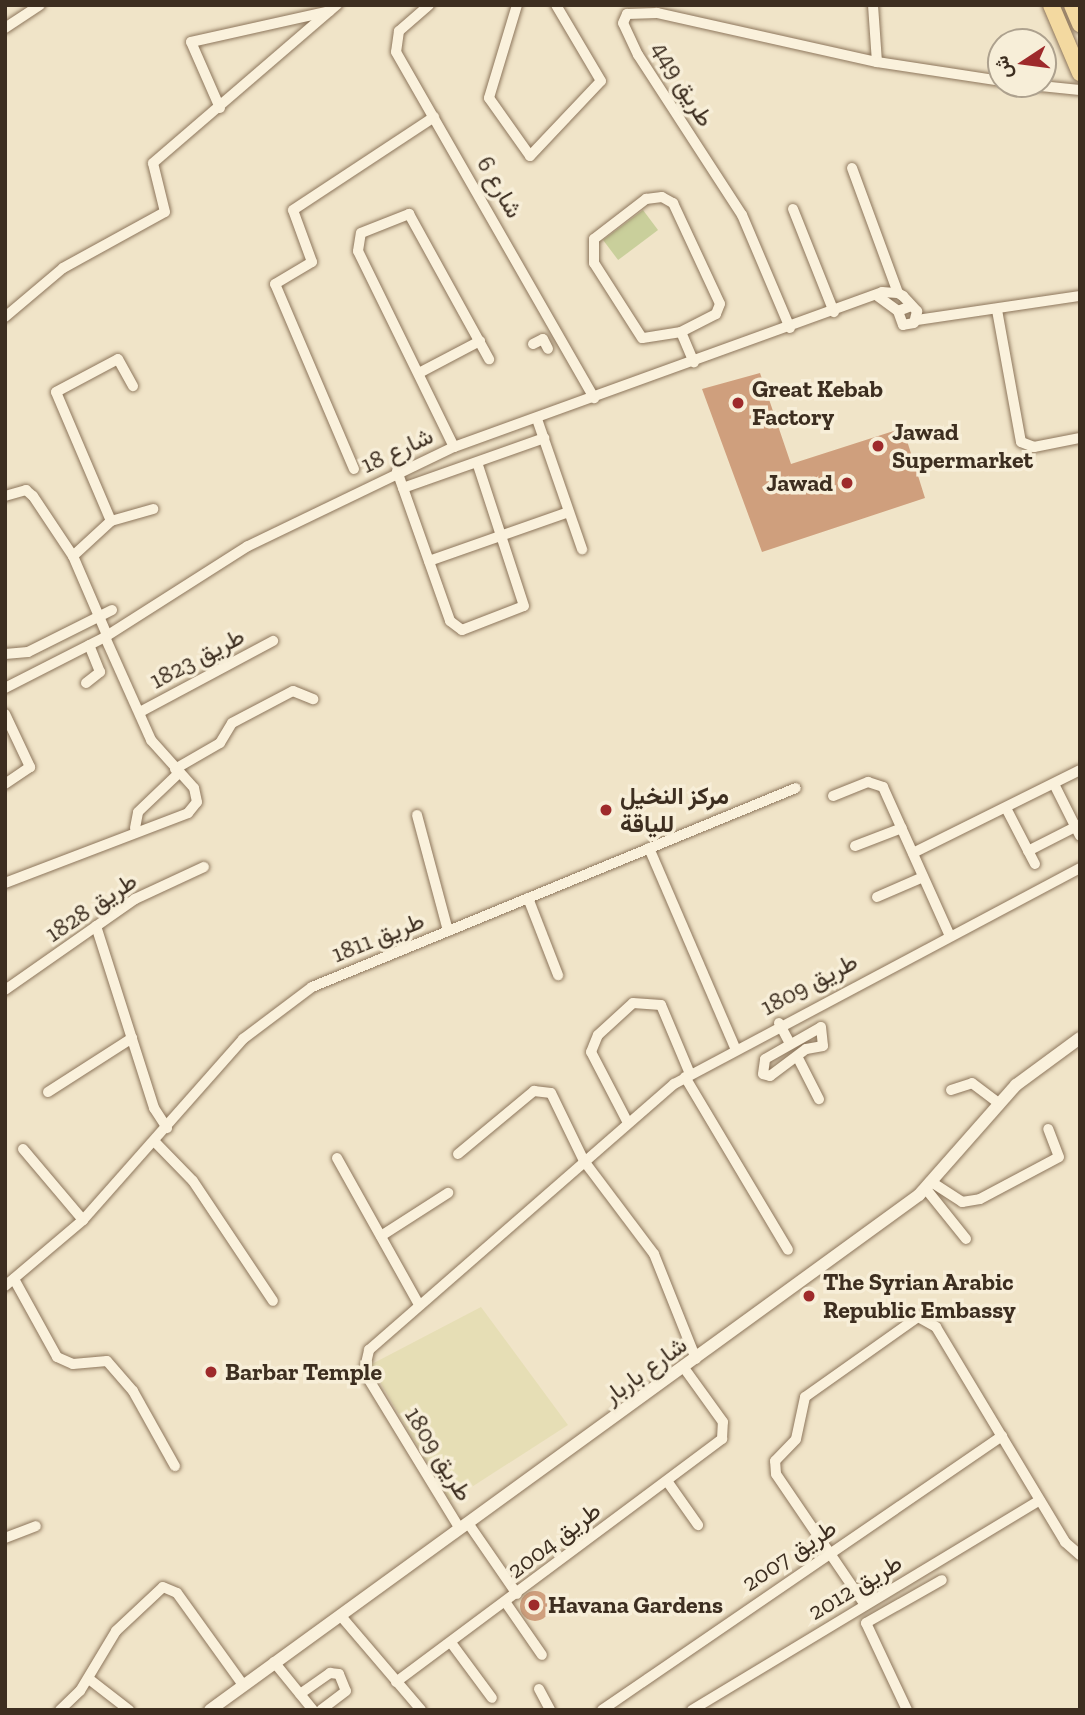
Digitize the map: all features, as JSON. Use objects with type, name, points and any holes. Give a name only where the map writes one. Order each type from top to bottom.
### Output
[{"type":"main road","points":[[1051,5],[1080,73]]},
{"type":"main road","points":[[1072,5],[1080,24]]},
{"type":"street","points":[[5,28],[40,5]]},
{"type":"street","name":"شارع 6","points":[[429,5],[400,31],[395,47],[559,329],[594,398]]},
{"type":"street","points":[[517,5],[489,98],[530,156],[601,81],[556,5]]},
{"type":"street","points":[[873,5],[877,62]]},
{"type":"street","points":[[220,107],[191,42],[334,8]]},
{"type":"street","points":[[5,317],[63,268],[164,212],[153,163],[334,8]]},
{"type":"street","name":"طريق 449","points":[[790,328],[742,215],[623,23],[637,11],[657,13],[877,62],[987,79]]},
{"type":"street","points":[[1057,87],[1080,89]]},
{"type":"street","points":[[354,469],[275,284],[312,262],[293,210],[434,117]]},
{"type":"street","points":[[852,168],[898,293],[915,312]]},
{"type":"street","points":[[646,199],[673,203],[718,293],[716,314],[681,332],[636,334],[594,263],[594,239],[646,199]]},
{"type":"street","points":[[793,209],[834,312]]},
{"type":"street","points":[[454,447],[358,251],[361,233],[409,214],[489,359]]},
{"type":"street","name":"شارع 18","points":[[5,688],[106,636],[248,546],[397,471],[454,447],[790,328],[875,295],[898,293]]},
{"type":"street","points":[[875,295],[898,311],[915,312],[944,320],[1080,296]]},
{"type":"street","points":[[997,310],[1021,442],[1031,447],[1080,438]]},
{"type":"street","points":[[898,311],[903,325],[915,312]]},
{"type":"street","points":[[533,344],[546,344],[559,329]]},
{"type":"street","points":[[681,332],[694,362]]},
{"type":"street","points":[[419,373],[480,341]]},
{"type":"street","points":[[111,522],[56,392],[118,359],[133,386]]},
{"type":"street","points":[[537,419],[582,549]]},
{"type":"street","points":[[403,488],[544,438]]},
{"type":"street","points":[[397,471],[454,627],[517,613],[524,603],[477,462]]},
{"type":"street","points":[[5,496],[26,490],[73,556],[155,748],[196,792],[195,806],[135,828],[5,883]]},
{"type":"street","points":[[73,556],[111,522],[153,509]]},
{"type":"street","points":[[429,561],[569,512]]},
{"type":"street","points":[[5,654],[28,653],[112,610]]},
{"type":"street","name":"طريق 1823","points":[[140,712],[274,641]]},
{"type":"street","points":[[86,683],[100,672],[89,645]]},
{"type":"street","points":[[135,828],[138,811],[177,771],[220,743],[232,723],[293,691],[313,699]]},
{"type":"street","points":[[5,714],[30,767],[5,784]]},
{"type":"street","points":[[913,853],[1080,770]]},
{"type":"street","points":[[834,796],[876,782],[902,828],[949,934]]},
{"type":"street","points":[[1028,851],[1078,829],[1054,783]]},
{"type":"street","name":"طريق 1811","points":[[5,1286],[83,1220],[266,1018],[312,987],[796,788]]},
{"type":"street","points":[[1006,808],[1035,864]]},
{"type":"street","points":[[417,815],[448,931]]},
{"type":"street","points":[[855,846],[902,828]]},
{"type":"street","points":[[649,848],[735,1048]]},
{"type":"street","name":"طريق 1828","points":[[5,989],[96,926],[204,867]]},
{"type":"street","name":"طريق 1809","points":[[464,1526],[362,1368],[369,1350],[628,1123],[688,1076],[779,1023],[1080,868]]},
{"type":"street","points":[[877,897],[923,877]]},
{"type":"street","points":[[528,898],[558,975]]},
{"type":"street","points":[[96,926],[132,1038],[167,1128]]},
{"type":"street","points":[[628,1123],[592,1052],[598,1035],[633,1003],[661,1005],[688,1076],[788,1250]]},
{"type":"street","points":[[790,1044],[825,1044],[821,1027],[815,1017]]},
{"type":"street","points":[[779,1023],[790,1044]]},
{"type":"street","points":[[799,1060],[806,1045],[821,1027]]},
{"type":"street","points":[[48,1092],[132,1038]]},
{"type":"street","name":"شارع باربار","points":[[210,1710],[684,1368],[930,1186],[999,1102],[1080,1038]]},
{"type":"street","points":[[790,1044],[780,1060],[799,1060]]},
{"type":"street","points":[[799,1060],[819,1099]]},
{"type":"street","points":[[951,1090],[972,1083],[999,1102]]},
{"type":"street","points":[[458,1154],[541,1088],[554,1096],[584,1161],[648,1243],[696,1359]]},
{"type":"street","points":[[930,1186],[962,1202],[980,1199],[1059,1157],[1060,1147],[1048,1129]]},
{"type":"street","points":[[155,1142],[193,1181],[273,1301]]},
{"type":"street","points":[[23,1149],[83,1220]]},
{"type":"street","points":[[337,1158],[419,1305]]},
{"type":"street","points":[[930,1186],[966,1239]]},
{"type":"street","points":[[381,1236],[448,1193]]},
{"type":"street","points":[[14,1279],[57,1357],[73,1364],[107,1362],[134,1391],[175,1466]]},
{"type":"street","points":[[865,1605],[780,1480],[775,1461],[796,1439],[805,1397],[918,1317],[936,1327],[1040,1500],[1080,1555]]},
{"type":"street","name":"طريق 2004","points":[[396,1682],[452,1644],[722,1439],[723,1422],[684,1368]]},
{"type":"street","name":"طريق 2007","points":[[602,1710],[1002,1436]]},
{"type":"street","points":[[667,1481],[698,1525]]},
{"type":"street","name":"طريق 2012","points":[[692,1710],[1040,1500]]},
{"type":"street","points":[[5,1538],[36,1526]]},
{"type":"street","points":[[464,1526],[517,1594]]},
{"type":"street","points":[[906,1710],[866,1623],[942,1580]]},
{"type":"street","points":[[60,1710],[89,1679],[121,1624],[153,1592],[168,1588],[243,1685]]},
{"type":"street","points":[[506,1603],[542,1655]]},
{"type":"street","points":[[340,1615],[421,1710]]},
{"type":"street","points":[[452,1644],[492,1698]]},
{"type":"street","points":[[274,1662],[313,1710]]},
{"type":"street","points":[[300,1694],[337,1673],[347,1689],[329,1708]]},
{"type":"street","points":[[89,1679],[129,1710]]},
{"type":"street","points":[[539,1689],[550,1710]]},
{"type":"shaded area","points":[[481,1307],[568,1425],[450,1501],[370,1365]]},
{"type":"green space","points":[[643,210],[658,230],[618,260],[603,240]]},
{"type":"building","name":"Jawad Supermarket","points":[[760,373],[791,464],[903,428],[925,498],[762,552],[702,389]]},
{"type":"building","name":"Havana Gardens","points":[[535,1591],[546,1595],[550,1606],[546,1617],[535,1621],[524,1617],[520,1606],[524,1595]]},
{"type":"place","name":"Great Kebab Factory","points":[[738,403]]},
{"type":"place","name":"Jawad Supermarket","points":[[878,446]]},
{"type":"place","name":"Jawad","points":[[847,483]]},
{"type":"place","name":"مركز النخيل للياقة","points":[[606,810]]},
{"type":"place","name":"The Syrian Arabic Republic Embassy","points":[[809,1296]]},
{"type":"place","name":"Barbar Temple","points":[[211,1372]]},
{"type":"place","name":"Havana Gardens","points":[[534,1605]]}]
